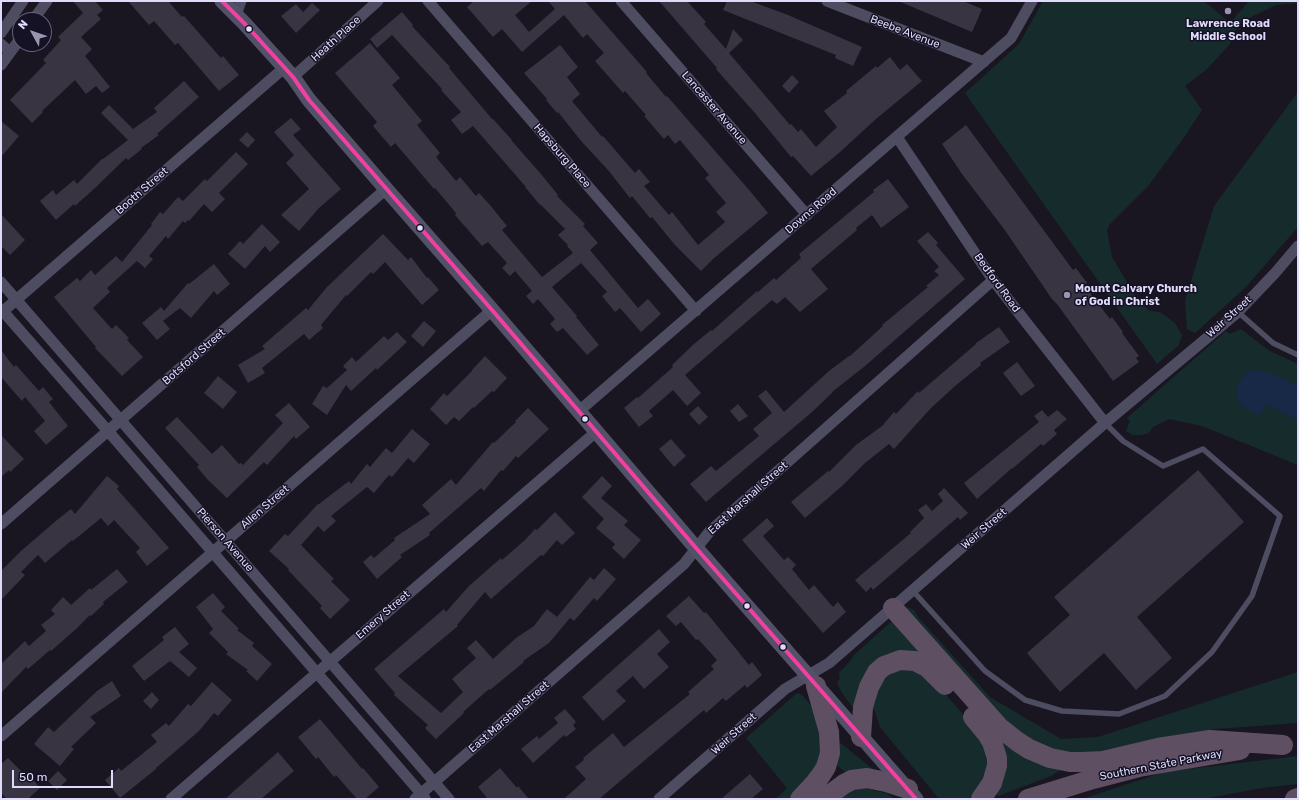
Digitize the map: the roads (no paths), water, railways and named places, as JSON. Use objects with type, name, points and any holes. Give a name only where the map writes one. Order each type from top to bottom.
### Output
[{"type":"highway","points":[[893,608],[999,728],[1029,749],[1050,758],[1070,762],[1103,761],[1158,748],[1210,740],[1290,745]]},
{"type":"highway","points":[[861,737],[865,697],[868,687],[877,672],[884,666],[900,660],[915,661],[922,664],[933,672],[981,726],[992,742],[996,754],[997,766],[992,783],[981,799]]},
{"type":"highway","points":[[800,799],[815,784],[821,775],[830,753],[829,732],[812,680]]},
{"type":"highway","name":"Southern State Parkway","points":[[1028,799],[1092,778],[1139,767],[1210,754],[1290,745]]},
{"type":"highway","points":[[824,799],[852,780],[867,778],[876,780],[913,795]]},
{"type":"main road","points":[[222,1],[238,8],[309,100],[597,431],[696,548],[913,795]]},
{"type":"street","points":[[1,33],[23,1]]},
{"type":"street","points":[[39,12],[47,1]]},
{"type":"street","name":"Heath Place","points":[[288,73],[378,1]]},
{"type":"street","name":"Hapsburg Place","points":[[428,1],[696,310]]},
{"type":"street","name":"Lancaster Avenue","points":[[621,1],[807,215]]},
{"type":"street","name":"Beebe Avenue","points":[[827,1],[984,62]]},
{"type":"street","name":"Downs Road","points":[[579,411],[1011,38],[1032,1]]},
{"type":"street","points":[[1,44],[10,52]]},
{"type":"street","points":[[1,65],[12,49]]},
{"type":"street","name":"Booth Street","points":[[2,311],[288,73]]},
{"type":"street","name":"Bedford Road","points":[[897,137],[993,280],[1105,423]]},
{"type":"street","name":"Botsford Street","points":[[1,524],[386,189]]},
{"type":"street","name":"Weir Street","points":[[659,799],[785,689],[812,680],[829,663],[1105,423],[1238,312],[1276,272],[1298,246]]},
{"type":"street","name":"East Marshall Street","points":[[421,797],[434,783],[684,564],[710,531],[993,280]]},
{"type":"street","name":"Pierson Avenue","points":[[1,282],[449,799]]},
{"type":"street","name":"Allen Street","points":[[1,736],[492,310]]},
{"type":"street","name":"Pierson Avenue","points":[[2,311],[317,672],[421,797]]},
{"type":"street","name":"Emery Street","points":[[171,799],[597,431]]},
{"type":"lane","points":[[1238,312],[1273,343],[1298,355]]},
{"type":"lane","points":[[913,591],[985,671],[1025,700],[1062,711],[1119,714],[1165,696],[1212,652],[1252,596],[1280,516],[1203,449],[1163,466],[1123,441],[1105,423]]},
{"type":"water","points":[[1250,370],[1264,371],[1298,385],[1298,420],[1267,405],[1259,415],[1244,407],[1238,400],[1237,385]]},
{"type":"place","name":"Lawrence Road Middle School","points":[[1228,11]]},
{"type":"place","name":"Mount Calvary Church of God in Christ","points":[[1067,295]]}]
